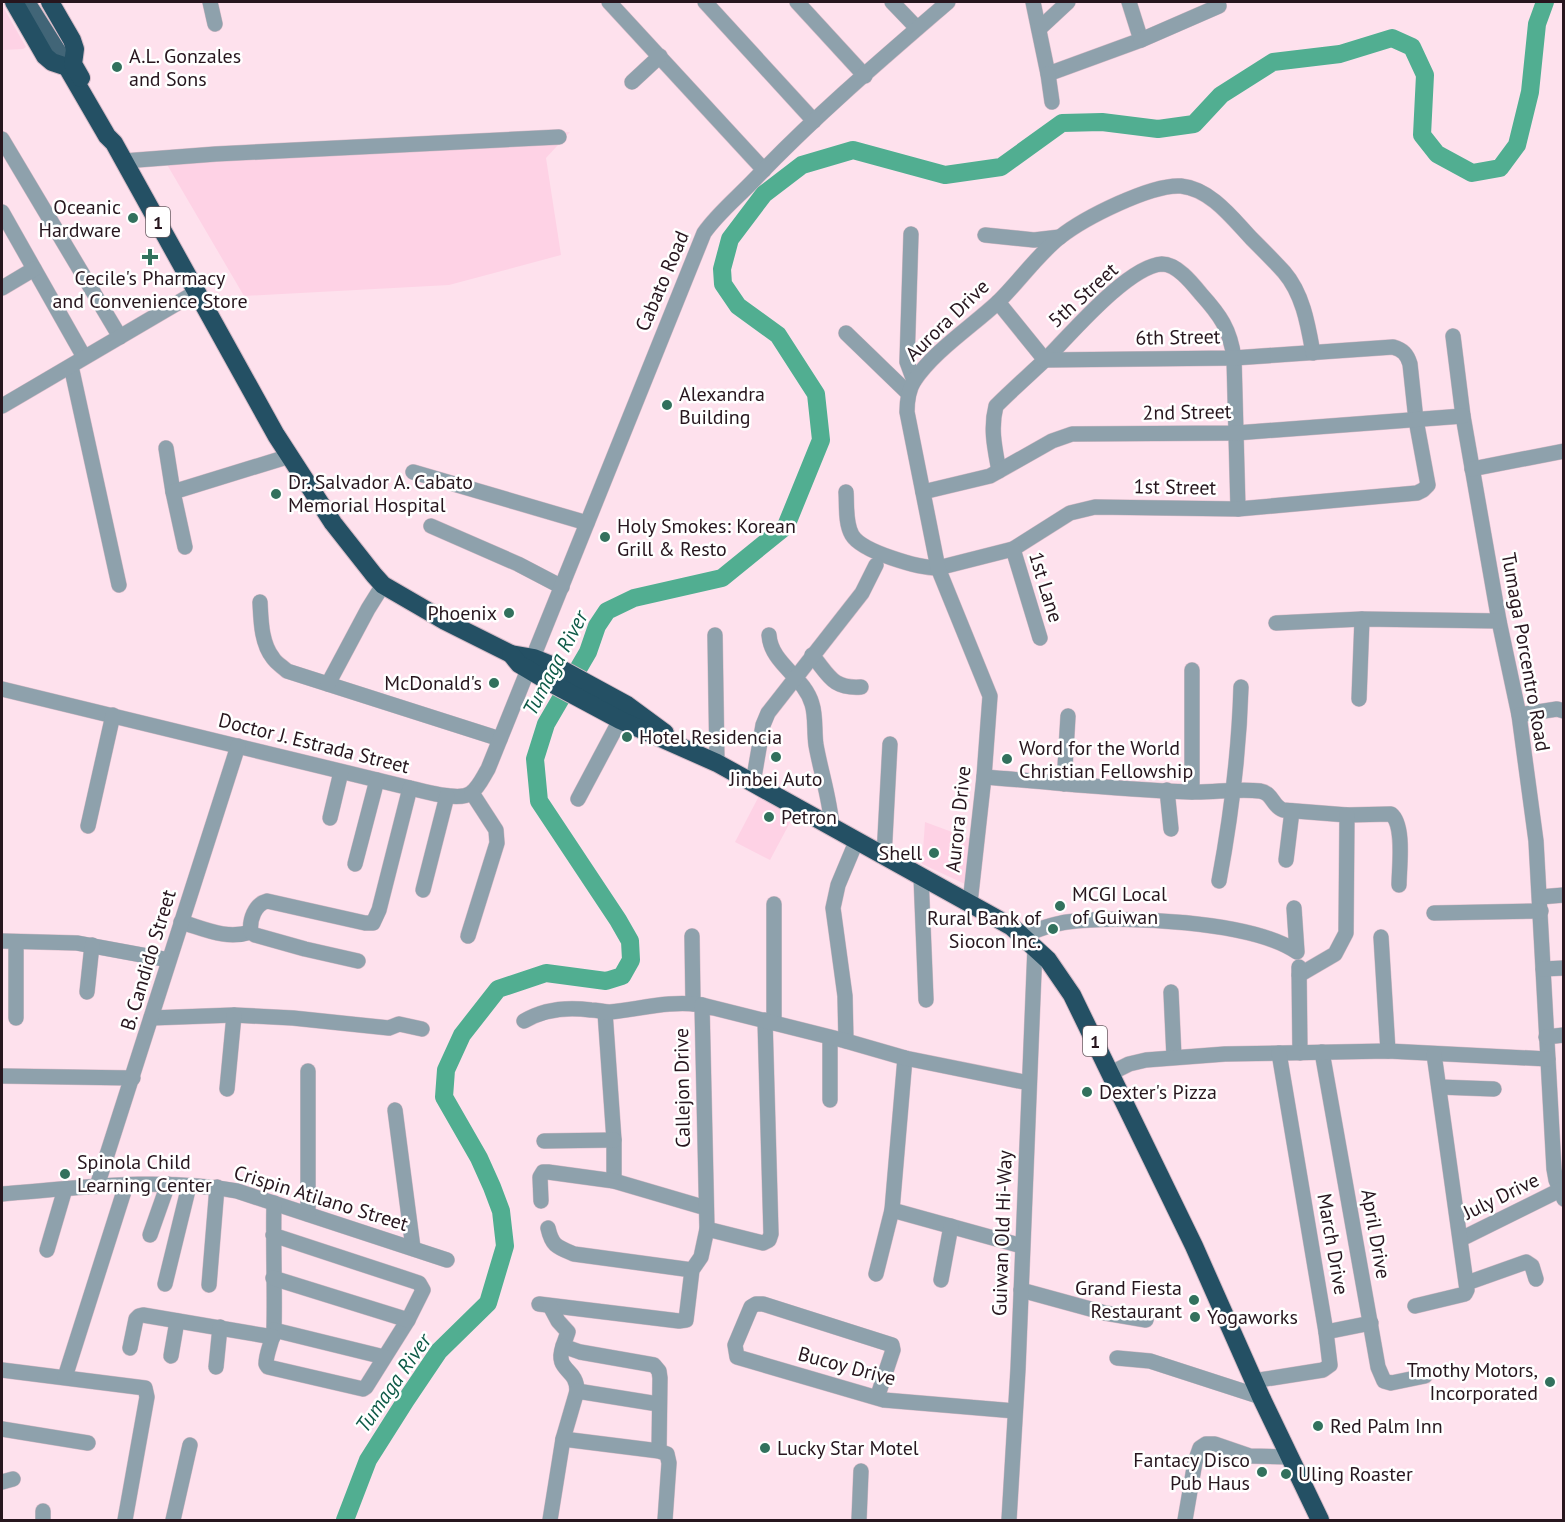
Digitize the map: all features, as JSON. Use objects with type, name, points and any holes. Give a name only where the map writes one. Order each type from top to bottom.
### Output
[{"type":"highway","points":[[14,2],[45,56],[52,62],[70,66]]},
{"type":"highway","points":[[50,2],[72,40],[75,50],[70,66],[107,136],[119,152]]},
{"type":"highway","name":"1","points":[[119,152],[276,435],[354,551],[383,585],[436,616],[593,696],[627,705],[662,729],[672,742]]},
{"type":"highway","name":"1","points":[[593,696],[620,720],[717,763],[969,903],[1029,941],[1048,960],[1072,995],[1111,1073],[1194,1246],[1257,1389],[1320,1521]]},
{"type":"main road","points":[[26,2],[70,66]]},
{"type":"main road","points":[[38,2],[70,66]]},
{"type":"street","points":[[210,2],[215,24]]},
{"type":"street","points":[[609,2],[764,170]]},
{"type":"street","points":[[705,2],[814,122]]},
{"type":"street","points":[[797,2],[865,76]]},
{"type":"street","points":[[892,2],[917,28]]},
{"type":"street","name":"Cabato Road","points":[[531,664],[704,233],[712,222],[814,122],[948,2]]},
{"type":"street","points":[[1033,2],[1040,29],[1052,102]]},
{"type":"street","points":[[1040,29],[1068,2]]},
{"type":"street","points":[[1129,2],[1141,40]]},
{"type":"street","points":[[1048,74],[1141,40],[1219,6]]},
{"type":"street","points":[[632,82],[660,57]]},
{"type":"street","points":[[119,152],[216,154],[559,137]]},
{"type":"street","points":[[2,139],[120,337]]},
{"type":"street","name":"Aurora Drive","points":[[969,903],[984,777],[990,696],[939,568],[907,412],[911,387],[936,357],[998,302],[1060,237],[1105,210],[1163,187],[1179,186],[1196,189],[1221,207],[1286,273],[1300,297],[1309,330],[1312,353]]},
{"type":"street","points":[[2,212],[34,269],[77,362],[119,585]]},
{"type":"street","points":[[911,234],[907,362],[911,387]]},
{"type":"street","points":[[985,235],[1034,240],[1060,237]]},
{"type":"street","name":"5th Street","points":[[999,471],[992,434],[992,420],[996,406],[1118,287],[1153,267],[1161,264],[1171,265],[1200,291],[1221,318],[1232,338],[1234,358]]},
{"type":"street","points":[[2,288],[34,269]]},
{"type":"street","points":[[2,406],[198,291]]},
{"type":"street","points":[[998,302],[1045,360]]},
{"type":"street","points":[[846,333],[911,387]]},
{"type":"street","name":"Tumaga Porcentro Road","points":[[1453,336],[1472,469],[1499,621],[1519,715],[1536,841],[1546,1037],[1558,1148],[1556,1180],[1562,1195]]},
{"type":"street","name":"6th Street","points":[[1045,360],[1234,358],[1393,346],[1401,349],[1408,356],[1416,420]]},
{"type":"street","points":[[1234,358],[1238,509]]},
{"type":"street","name":"2nd Street","points":[[923,492],[982,479],[1052,441],[1072,434],[1236,433],[1463,416]]},
{"type":"street","name":"1st Street","points":[[939,568],[1012,549],[1070,513],[1095,507],[1238,509],[1417,493],[1428,485],[1428,480],[1416,420]]},
{"type":"street","points":[[166,448],[185,546]]},
{"type":"street","points":[[1472,469],[1563,451]]},
{"type":"street","points":[[173,492],[290,456]]},
{"type":"street","points":[[413,472],[587,523]]},
{"type":"street","points":[[846,492],[849,525],[857,541],[908,563],[927,568],[939,568]]},
{"type":"street","points":[[432,526],[562,586]]},
{"type":"street","name":"1st Lane","points":[[1012,549],[1040,638]]},
{"type":"street","points":[[753,783],[763,725],[768,713],[862,593],[876,565]]},
{"type":"street","points":[[328,684],[383,585]]},
{"type":"street","points":[[260,602],[262,628],[273,658],[287,671],[500,739]]},
{"type":"street","points":[[1276,623],[1362,619],[1499,621]]},
{"type":"street","points":[[1359,699],[1362,619]]},
{"type":"street","points":[[715,634],[717,763]]},
{"type":"street","points":[[769,635],[769,643],[775,656],[797,678],[812,703],[816,746],[828,794],[832,827]]},
{"type":"street","points":[[812,655],[836,683],[847,688],[861,687]]},
{"type":"street","points":[[468,936],[497,843],[496,830],[471,793],[488,770],[531,664]]},
{"type":"street","points":[[1192,670],[1192,792]]},
{"type":"street","points":[[1219,881],[1233,791],[1241,687]]},
{"type":"street","name":"Doctor J. Estrada Street","points":[[2,689],[410,788],[447,796],[466,796],[471,793]]},
{"type":"street","points":[[1519,715],[1563,711]]},
{"type":"street","points":[[88,826],[113,715]]},
{"type":"street","points":[[1064,784],[1068,716]]},
{"type":"street","points":[[578,799],[620,720]]},
{"type":"street","points":[[884,857],[890,744]]},
{"type":"street","name":"B. Candido Street","points":[[97,1186],[238,746]]},
{"type":"street","points":[[330,818],[341,772]]},
{"type":"street","points":[[984,777],[1192,792],[1260,791],[1272,798],[1278,808],[1292,811],[1347,815],[1385,813],[1396,818],[1399,828],[1399,885]]},
{"type":"street","points":[[355,864],[376,780]]},
{"type":"street","points":[[251,932],[250,923],[253,915],[260,904],[267,901],[373,923],[379,910],[410,788]]},
{"type":"street","points":[[1167,790],[1170,829]]},
{"type":"street","points":[[423,890],[447,796]]},
{"type":"street","points":[[1286,860],[1292,811]]},
{"type":"street","points":[[1299,975],[1335,954],[1346,933],[1347,815]]},
{"type":"street","points":[[830,1100],[845,996],[833,908],[838,885],[856,842]]},
{"type":"street","points":[[921,876],[926,1000]]},
{"type":"street","points":[[1434,913],[1540,904],[1563,895]]},
{"type":"street","points":[[706,1229],[763,1243],[770,1240],[769,1022],[774,904]]},
{"type":"street","points":[[1294,908],[1299,975],[1300,1053]]},
{"type":"street","points":[[1029,941],[1066,922],[1132,918],[1224,928],[1267,937],[1297,952]]},
{"type":"street","points":[[181,922],[229,936],[251,932]]},
{"type":"street","points":[[251,932],[305,949],[358,961]]},
{"type":"street","points":[[525,1021],[537,1014],[568,1009],[605,1012],[668,1004],[697,1004],[692,936]]},
{"type":"street","points":[[1381,937],[1388,1052]]},
{"type":"street","name":"Guiwan Old Hi-Way","points":[[1009,1521],[1029,1083],[1029,941]]},
{"type":"street","points":[[16,1018],[9,942],[92,945],[169,960]]},
{"type":"street","points":[[87,992],[92,945]]},
{"type":"street","points":[[1543,969],[1563,968]]},
{"type":"street","points":[[1171,992],[1174,1057]]},
{"type":"street","name":"Callejon Drive","points":[[564,1346],[568,1332],[545,1305],[683,1321],[687,1317],[692,1270],[701,1257],[706,1229],[697,1004],[905,1058],[1029,1083]]},
{"type":"street","points":[[605,1012],[614,1140],[614,1181]]},
{"type":"street","points":[[227,1089],[234,1015]]},
{"type":"street","points":[[151,1017],[234,1015],[293,1018],[389,1028],[399,1024],[422,1029]]},
{"type":"street","points":[[1546,1037],[1563,1035]]},
{"type":"street","name":"April Drive","points":[[1322,1052],[1378,1367],[1384,1381],[1392,1383],[1425,1376]]},
{"type":"street","points":[[1111,1073],[1136,1062],[1174,1057],[1279,1053],[1388,1052],[1548,1059]]},
{"type":"street","name":"March Drive","points":[[1257,1389],[1323,1370],[1328,1367],[1330,1361],[1279,1053]]},
{"type":"street","points":[[1415,1306],[1465,1294],[1467,1290],[1434,1054]]},
{"type":"street","points":[[876,1274],[892,1210],[905,1058]]},
{"type":"street","points":[[308,1071],[308,1214]]},
{"type":"street","points":[[2,1076],[133,1078]]},
{"type":"street","points":[[1439,1087],[1494,1089]]},
{"type":"street","points":[[395,1110],[413,1248]]},
{"type":"street","points":[[543,1141],[614,1140]]},
{"type":"street","points":[[541,1201],[540,1177],[543,1172],[614,1181],[706,1208]]},
{"type":"street","points":[[150,1235],[168,1184]]},
{"type":"street","name":"Crispin Atilano Street","points":[[2,1194],[126,1185],[168,1184],[217,1188],[237,1191],[447,1260]]},
{"type":"street","points":[[65,1377],[126,1185]]},
{"type":"street","points":[[165,1284],[189,1186]]},
{"type":"street","points":[[209,1285],[217,1188]]},
{"type":"street","points":[[47,1250],[65,1189]]},
{"type":"street","name":"July Drive","points":[[1461,1239],[1562,1195]]},
{"type":"street","points":[[273,1235],[419,1283],[423,1290],[408,1320],[366,1387],[359,1390],[268,1367],[266,1361],[273,1333],[273,1235],[274,1203]]},
{"type":"street","points":[[892,1210],[1022,1246]]},
{"type":"street","points":[[941,1280],[951,1226]]},
{"type":"street","points":[[548,1228],[551,1239],[557,1247],[573,1254],[692,1270]]},
{"type":"street","points":[[1467,1283],[1526,1262],[1532,1266],[1536,1279]]},
{"type":"street","points":[[273,1278],[408,1320]]},
{"type":"street","points":[[1021,1290],[1105,1314],[1146,1320]]},
{"type":"street","name":"Bucoy Drive","points":[[877,1398],[893,1350],[892,1345],[763,1304],[751,1307],[735,1345],[736,1357],[877,1398],[884,1400],[1015,1411]]},
{"type":"street","points":[[130,1348],[136,1319],[139,1316],[273,1333],[384,1357]]},
{"type":"street","points":[[171,1356],[177,1321]]},
{"type":"street","points":[[1326,1332],[1371,1323]]},
{"type":"street","points":[[216,1367],[220,1327]]},
{"type":"street","points":[[550,1521],[563,1438],[577,1391],[577,1381],[562,1364],[561,1356],[564,1346],[580,1352],[654,1365],[659,1371],[660,1378],[658,1452]]},
{"type":"street","points":[[1117,1358],[1150,1361],[1257,1389]]},
{"type":"street","points":[[2,1370],[145,1388],[147,1392],[125,1521]]},
{"type":"street","points":[[577,1391],[658,1404]]},
{"type":"street","points":[[2,1429],[88,1443]]},
{"type":"street","points":[[563,1438],[667,1454],[669,1458],[665,1521]]},
{"type":"street","points":[[173,1521],[190,1444]]},
{"type":"street","points":[[1185,1521],[1195,1462],[1200,1448],[1206,1444],[1215,1444],[1250,1456],[1289,1457]]},
{"type":"street","points":[[859,1521],[861,1472]]},
{"type":"shaded area","points":[[2,5],[26,47],[23,49],[2,50]]},
{"type":"shaded area","points":[[570,132],[546,158],[561,255],[449,285],[244,296],[162,156]]},
{"type":"shaded area","points":[[759,796],[794,815],[770,860],[735,842]]},
{"type":"shaded area","points":[[925,822],[971,839],[967,885],[922,864]]},
{"type":"waterway","name":"Tumaga River","points":[[345,1520],[368,1460],[406,1400],[439,1351],[488,1303],[505,1246],[501,1211],[492,1187],[479,1158],[444,1097],[446,1070],[462,1035],[498,989],[546,973],[606,981],[622,976],[631,960],[630,941],[618,920],[539,801],[535,759],[546,724],[588,652],[597,626],[607,611],[634,598],[722,578],[786,526],[821,440],[816,394],[778,335],[738,306],[723,284],[722,269],[730,239],[764,194],[802,165],[853,150],[945,175],[1001,167],[1062,123],[1102,122],[1158,129],[1194,124],[1221,95],[1273,62],[1340,54],[1392,38],[1412,47],[1425,75],[1422,135],[1437,154],[1472,173],[1500,168],[1517,145],[1530,92],[1537,24],[1545,2]]},
{"type":"place","name":"A.L. Gonzales and Sons","points":[[117,67]]},
{"type":"place","name":"Oceanic Hardware","points":[[133,218]]},
{"type":"place","name":"Cecile's Pharmacy and Convenience Store","points":[[150,257]]},
{"type":"place","name":"Alexandra Building","points":[[667,405]]},
{"type":"place","name":"Dr. Salvador A. Cabato Memorial Hospital","points":[[276,494]]},
{"type":"place","name":"Holy Smokes: Korean Grill & Resto","points":[[605,537]]},
{"type":"place","name":"Phoenix","points":[[509,613]]},
{"type":"place","name":"McDonald's","points":[[494,683]]},
{"type":"place","name":"Hotel Residencia","points":[[627,737]]},
{"type":"place","name":"Jinbei Auto","points":[[776,757]]},
{"type":"place","name":"Word for the World Christian Fellowship","points":[[1007,759]]},
{"type":"place","name":"Petron","points":[[769,817]]},
{"type":"place","name":"Shell","points":[[934,853]]},
{"type":"place","name":"MCGI Local of Guiwan","points":[[1060,906]]},
{"type":"place","name":"Rural Bank of Siocon Inc.","points":[[1053,929]]},
{"type":"place","name":"Dexter's Pizza","points":[[1087,1092]]},
{"type":"place","name":"Spinola Child Learning Center","points":[[65,1174]]},
{"type":"place","name":"Grand Fiesta Restaurant","points":[[1194,1300]]},
{"type":"place","name":"Yogaworks","points":[[1195,1317]]},
{"type":"place","name":"Tmothy Motors, Incorporated","points":[[1550,1382]]},
{"type":"place","name":"Red Palm Inn","points":[[1318,1426]]},
{"type":"place","name":"Lucky Star Motel","points":[[765,1448]]},
{"type":"place","name":"Fantacy Disco Pub Haus","points":[[1262,1472]]},
{"type":"place","name":"Uling Roaster","points":[[1286,1474]]}]
